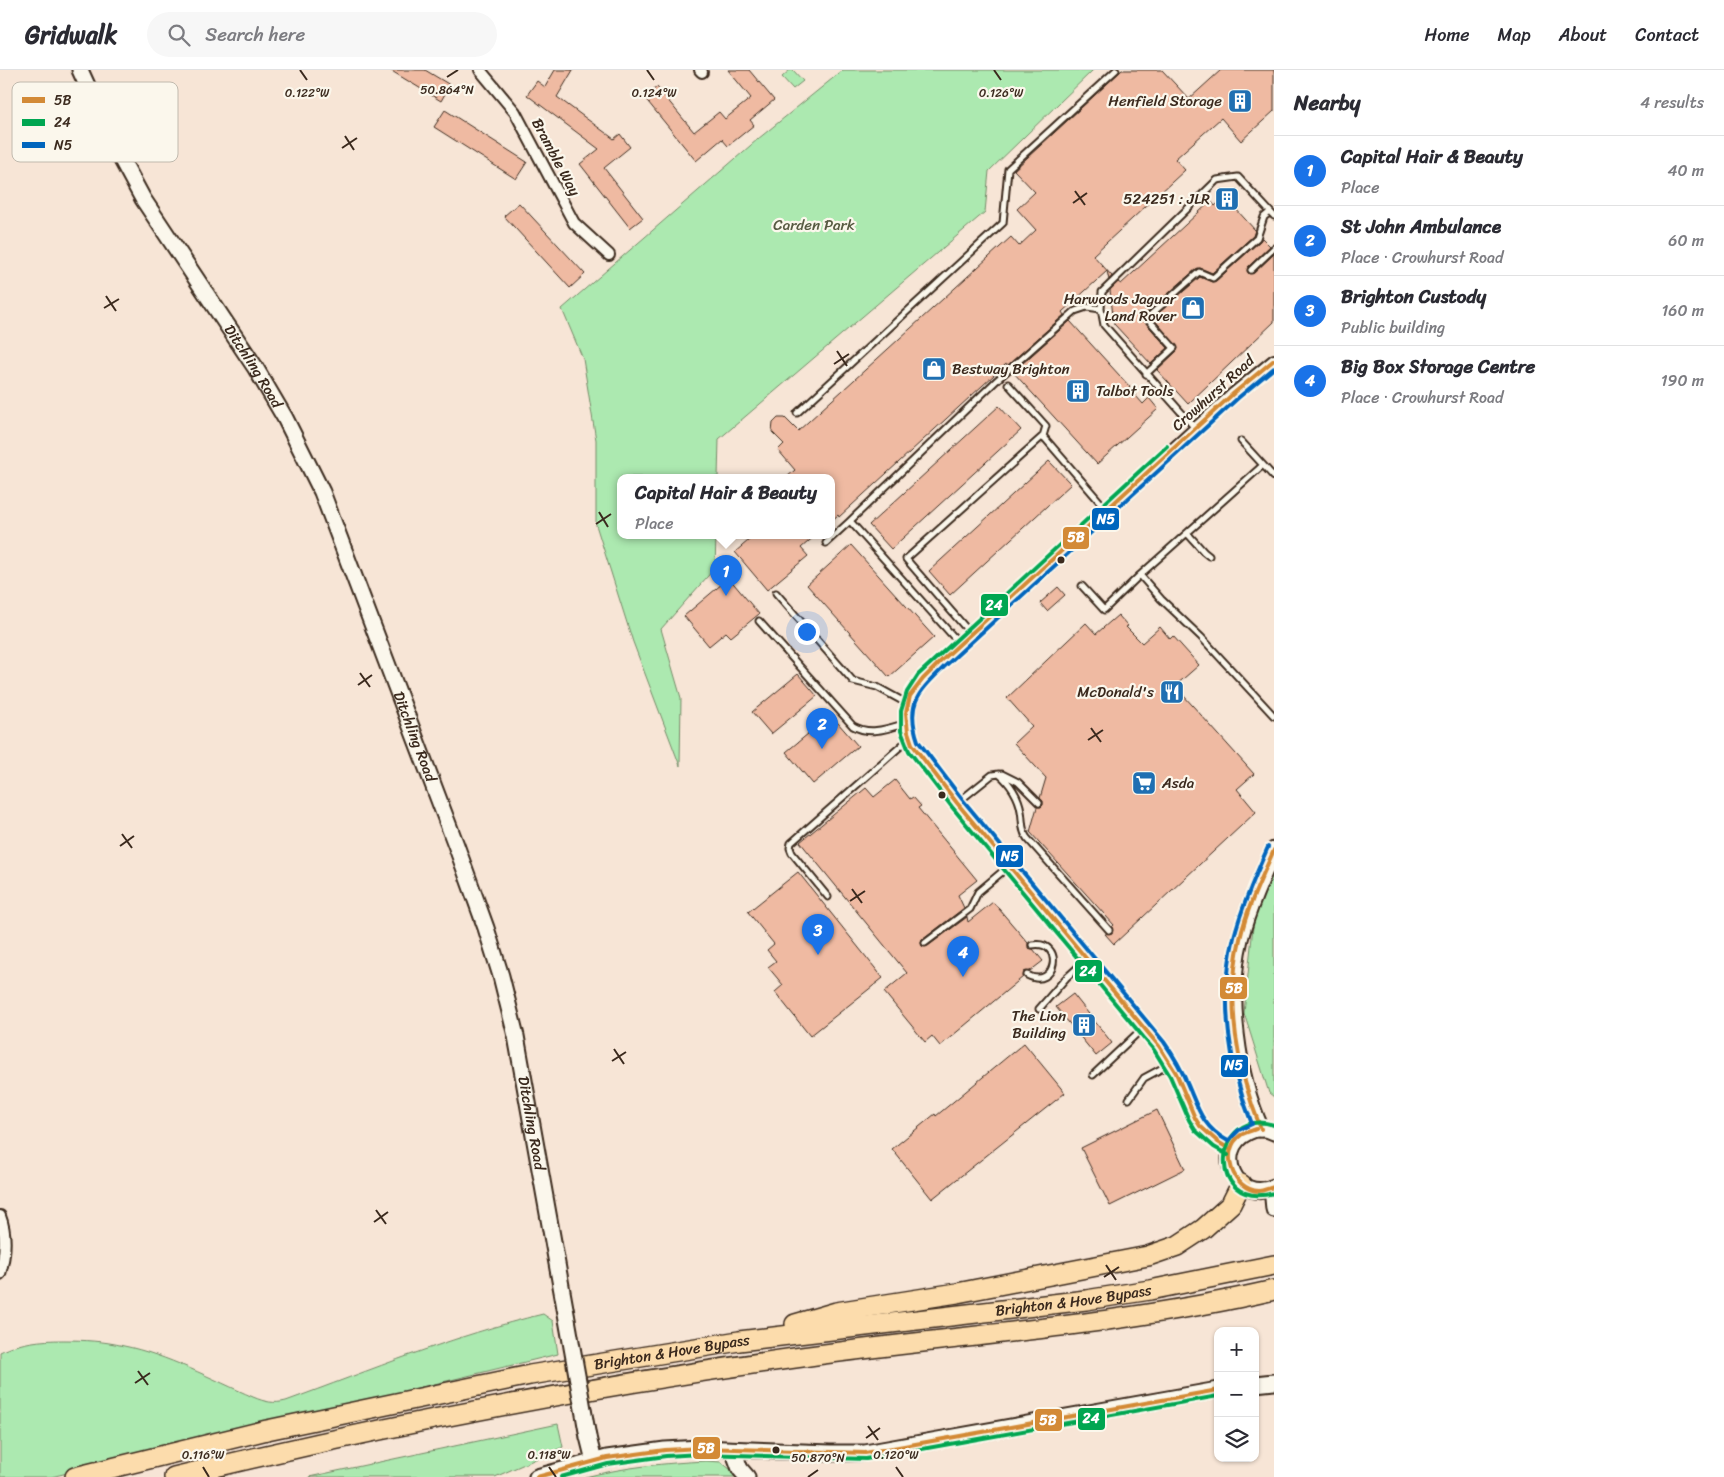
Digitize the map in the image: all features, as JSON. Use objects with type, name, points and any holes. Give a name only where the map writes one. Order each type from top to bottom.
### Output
[{"type":"highway","points":[[739,1341],[836,1312],[957,1293],[1148,1256],[1178,1246],[1204,1229],[1231,1204],[1241,1184]]},
{"type":"highway","name":"Brighton & Hove Bypass","points":[[76,1477],[267,1430],[389,1403],[539,1374],[739,1341],[1086,1300],[1150,1290],[1274,1265]]},
{"type":"highway","name":"Brighton & Hove Bypass","points":[[174,1477],[272,1453],[436,1418],[681,1374],[808,1356],[1085,1324],[1155,1313],[1274,1290]]},
{"type":"street","name":"Ditchling Road","points":[[80,70],[85,82]]},
{"type":"street","name":"Bramble Way","points":[[480,70],[515,112],[574,223],[609,255]]},
{"type":"street","name":"Ditchling Road","points":[[123,162],[143,199],[255,367],[285,418],[325,501],[486,928],[501,976],[516,1036],[564,1308],[594,1461]]},
{"type":"street","name":"Crowhurst Road","points":[[1231,1150],[1214,1140],[1200,1127],[1193,1116],[1171,1063],[1159,1046],[957,803],[914,748],[907,723],[908,704],[910,696],[917,686],[960,644],[1195,428],[1274,360]]},
{"type":"street","points":[[1267,1130],[1255,1116],[1248,1094],[1236,1032],[1234,971],[1249,908],[1274,850]]},
{"type":"street","points":[[1267,1130],[1250,1130],[1241,1135],[1234,1143],[1229,1161],[1231,1170],[1241,1184],[1256,1190],[1273,1188],[1274,1209]]},
{"type":"street","points":[[0,1216],[3,1227],[4,1246],[3,1264],[0,1274]]},
{"type":"street","points":[[1259,1384],[1274,1382]]},
{"type":"street","points":[[537,1477],[594,1461],[665,1450],[700,1448],[865,1453],[1214,1391]]},
{"type":"street","points":[[733,1450],[740,1468],[747,1477]]},
{"type":"lane","points":[[797,414],[1002,223],[1008,169],[1116,70]]},
{"type":"lane","points":[[1146,374],[1174,348],[1147,318],[1199,272],[1213,278],[1257,238],[1264,217],[1272,214],[1238,177],[1217,180],[1102,292],[1101,309],[1104,325],[1146,374],[1195,428]]},
{"type":"lane","points":[[1250,270],[1274,248]]},
{"type":"lane","points":[[835,535],[997,380],[1075,311],[1087,306],[1101,309]]},
{"type":"lane","points":[[971,634],[906,559],[1042,436],[1046,426],[1008,384]]},
{"type":"lane","points":[[1042,436],[1106,509]]},
{"type":"lane","points":[[1241,441],[1274,477]]},
{"type":"lane","points":[[1082,586],[1104,610],[1140,575],[1263,465]]},
{"type":"lane","points":[[850,521],[960,644]]},
{"type":"lane","points":[[1187,533],[1209,556]]},
{"type":"lane","points":[[826,543],[830,539]]},
{"type":"lane","points":[[1140,575],[1161,599],[1201,637],[1274,716]]},
{"type":"lane","points":[[776,593],[853,681],[876,686],[908,704]]},
{"type":"lane","points":[[759,621],[853,726],[869,731],[883,730],[907,723]]},
{"type":"lane","points":[[828,897],[792,853],[790,845],[793,840],[910,738]]},
{"type":"lane","points":[[957,803],[985,779],[999,774],[1018,782],[1039,803]]},
{"type":"lane","points":[[999,774],[1007,782],[1019,801],[1027,838],[1109,930]]},
{"type":"lane","points":[[925,943],[970,909],[978,892],[1009,865]]},
{"type":"lane","points":[[1027,976],[1044,977],[1051,971],[1054,965],[1053,956],[1048,948],[1038,944],[1032,945]]},
{"type":"lane","points":[[1039,1009],[1066,978],[1087,959]]},
{"type":"lane","points":[[1093,1075],[1144,1027]]},
{"type":"lane","points":[[1130,1099],[1144,1078],[1171,1063]]},
{"type":"green space","points":[[790,70],[793,70],[803,81],[793,89],[782,77]]},
{"type":"green space","name":"Carden Park","points":[[843,70],[1093,70],[989,171],[985,212],[719,439],[718,474],[617,474],[617,539],[716,539],[715,568],[661,629],[681,698],[680,766],[633,642],[596,525],[596,440],[583,359],[562,309],[758,139]]},
{"type":"green space","points":[[1274,859],[1274,1097],[1269,1093],[1244,1013],[1256,898]]},
{"type":"green space","points":[[543,1314],[553,1321],[558,1354],[51,1477],[0,1477],[0,1352],[15,1346],[31,1342],[55,1340],[116,1344],[173,1361],[257,1399],[277,1402],[286,1401],[381,1365],[478,1332]]},
{"type":"green space","points":[[558,1424],[563,1447],[495,1477],[309,1477]]},
{"type":"green space","points":[[706,1461],[721,1462],[740,1477],[585,1477],[645,1466]]},
{"type":"building","points":[[390,70],[425,70],[450,85],[441,101]]},
{"type":"building","points":[[555,70],[573,70],[557,97],[614,139],[620,134],[630,147],[604,168],[643,218],[630,228],[580,164],[599,149],[527,95],[537,81],[545,87]]},
{"type":"building","points":[[728,70],[749,70],[774,100],[750,120],[754,125],[728,146],[722,139],[696,161],[644,97],[657,87],[694,132],[719,112],[725,119],[751,98]]},
{"type":"building","points":[[1122,70],[1162,70],[1189,99],[1221,70],[1274,70],[1274,111],[1241,141],[1221,118],[1175,159],[1185,170],[1093,255],[1112,276],[1109,280],[1107,271],[1062,312],[1064,315],[1007,366],[1006,364],[839,517],[838,515],[835,518],[835,474],[790,474],[795,470],[778,450],[784,444],[772,432],[773,423],[778,418],[785,418],[798,431],[1011,237],[1019,246],[1036,230],[1017,209],[1035,192],[1014,170]]},
{"type":"building","points":[[445,110],[527,162],[516,179],[434,127]]},
{"type":"building","points":[[1225,197],[1255,230],[1253,236],[1212,273],[1200,268],[1196,269],[1144,315],[1144,321],[1168,348],[1151,364],[1114,324],[1110,290],[1118,282],[1121,284],[1211,201],[1215,206]]},
{"type":"building","points":[[519,203],[585,274],[570,288],[504,216]]},
{"type":"building","points":[[1262,238],[1270,246],[1248,267],[1247,271],[1249,274],[1254,273],[1274,254],[1274,322],[1188,404],[1157,370],[1178,348],[1153,318],[1200,277],[1212,282],[1216,281]]},
{"type":"building","name":"Talbot Tools","points":[[1070,321],[1143,404],[1149,398],[1158,409],[1097,464],[1013,372]]},
{"type":"building","points":[[999,406],[1021,430],[891,549],[869,525]]},
{"type":"building","points":[[1049,461],[1071,484],[950,595],[929,571]]},
{"type":"building","points":[[750,539],[811,539],[801,548],[808,556],[767,590],[735,552]]},
{"type":"building","points":[[851,545],[934,637],[889,677],[807,585]]},
{"type":"building","points":[[729,578],[759,614],[731,637],[726,632],[709,646],[684,616]]},
{"type":"building","points":[[1058,587],[1065,595],[1047,611],[1040,603]]},
{"type":"building","name":"Asda","points":[[1118,615],[1128,626],[1126,627],[1142,643],[1160,627],[1170,639],[1173,636],[1199,665],[1175,686],[1254,774],[1237,789],[1256,812],[1114,944],[1105,934],[1112,933],[1114,925],[1030,832],[1037,807],[1043,805],[1043,801],[1040,798],[1046,778],[1014,743],[1032,726],[1007,698],[1086,623],[1096,634]]},
{"type":"building","points":[[798,674],[817,696],[771,734],[752,712]]},
{"type":"building","points":[[831,715],[858,746],[813,784],[786,752]]},
{"type":"building","points":[[895,780],[910,799],[913,797],[921,806],[918,808],[977,880],[958,895],[964,908],[922,940],[922,946],[928,946],[967,917],[968,922],[993,902],[1028,943],[1028,948],[1033,949],[1043,961],[1030,971],[1024,972],[1023,977],[940,1046],[932,1036],[925,1042],[884,992],[907,973],[800,842],[866,788],[874,797]]},
{"type":"building","points":[[798,872],[883,978],[810,1036],[775,992],[783,985],[768,967],[776,961],[767,950],[774,944],[748,912]]},
{"type":"building","name":"The Lion Building","points":[[1073,994],[1112,1043],[1096,1056],[1056,1007]]},
{"type":"building","points":[[1024,1043],[1065,1093],[932,1199],[892,1149],[935,1114],[936,1116]]},
{"type":"building","points":[[1157,1110],[1185,1169],[1110,1206],[1081,1148]]},
{"type":"transit line","name":"5B","points":[[1231,1150],[1218,1142],[1200,1126],[1176,1073],[1159,1046],[957,803],[912,744],[908,732],[906,713],[910,696],[940,662],[1234,393],[1274,360]]},
{"type":"transit line","name":"N5","points":[[1268,847],[1241,914],[1230,960],[1227,1008],[1232,1056],[1237,1079],[1252,1124],[1239,1130],[1228,1141],[1212,1130],[1202,1116],[1182,1072],[1164,1042],[962,799],[918,741],[913,717],[914,707],[921,691],[944,667],[1238,398],[1274,368]]},
{"type":"transit line","name":"24","points":[[1167,446],[918,675],[907,692],[901,711],[901,731],[909,751],[952,807],[1154,1050],[1170,1076],[1195,1130],[1214,1147],[1228,1155]]},
{"type":"transit line","name":"5B","points":[[1261,1129],[1245,1083],[1240,1060],[1236,1036],[1234,987],[1240,939],[1246,916],[1274,850]]},
{"type":"transit line","name":"24","points":[[1274,1125],[1254,1123],[1238,1130],[1229,1143],[1225,1159],[1227,1175],[1236,1188],[1251,1195],[1274,1193]]},
{"type":"transit line","name":"5B","points":[[1256,1129],[1243,1134],[1234,1142],[1230,1159],[1232,1168],[1236,1177],[1250,1189],[1262,1191],[1274,1187]]},
{"type":"transit line","name":"5B","points":[[537,1477],[607,1458],[665,1450],[700,1448],[865,1453],[1214,1391]]},
{"type":"transit line","name":"24","points":[[561,1477],[608,1464],[666,1456],[700,1454],[866,1459],[1214,1397]]},
{"type":"place","name":"Henfield Storage","points":[[1240,101]]},
{"type":"place","name":"524251 : JLR","points":[[1227,199]]},
{"type":"place","name":"Harwoods Jaguar Land Rover","points":[[1193,308]]},
{"type":"place","name":"Bestway Brighton","points":[[934,369]]},
{"type":"place","name":"Talbot Tools","points":[[1078,391]]},
{"type":"place","name":"Capital Hair & Beauty","points":[[726,596]]},
{"type":"place","name":"McDonald's","points":[[1172,692]]},
{"type":"place","name":"St John Ambulance","points":[[822,749]]},
{"type":"place","name":"Asda","points":[[1144,783]]},
{"type":"place","name":"Brighton Custody","points":[[818,955]]},
{"type":"place","name":"Big Box Storage Centre","points":[[963,977]]},
{"type":"place","name":"The Lion Building","points":[[1084,1025]]}]
